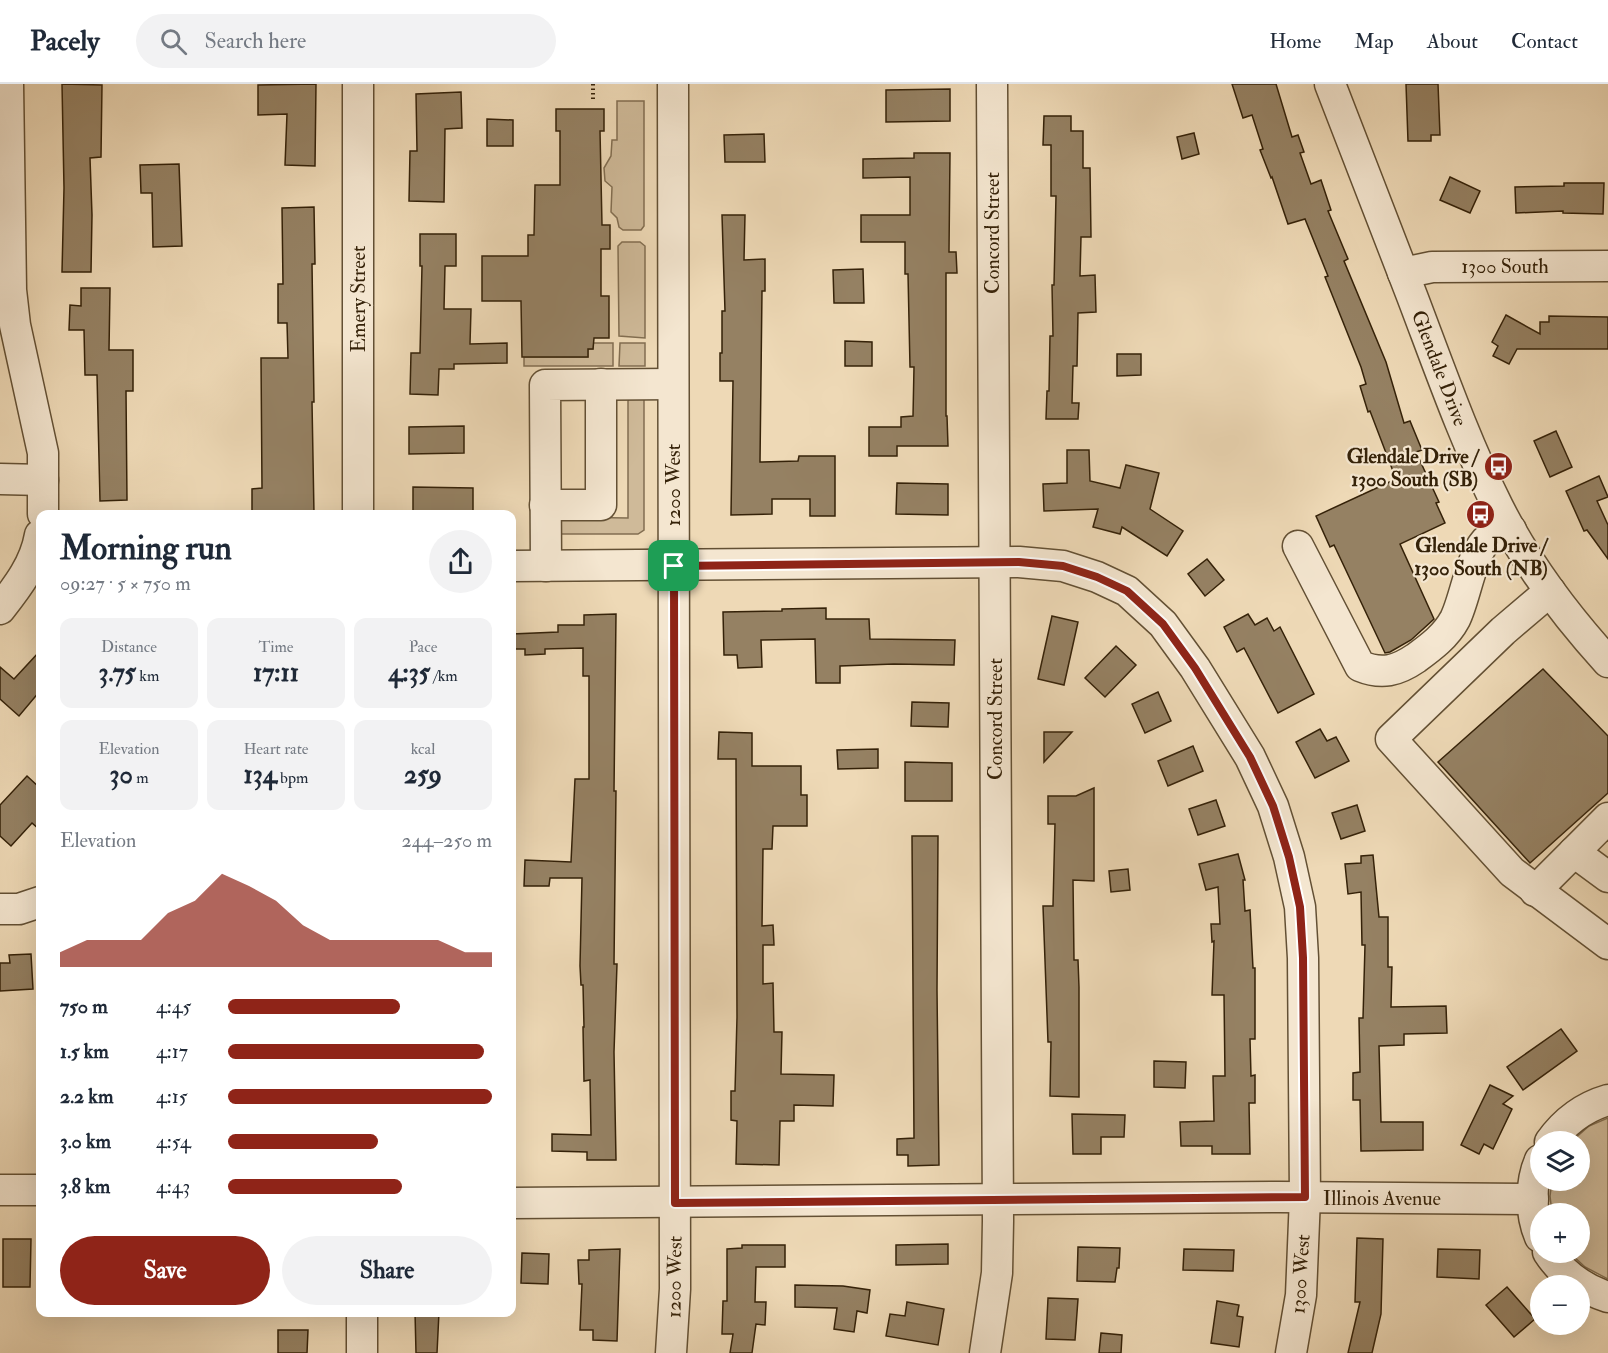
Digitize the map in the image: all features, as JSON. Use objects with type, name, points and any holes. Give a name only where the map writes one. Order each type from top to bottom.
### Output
[{"type":"street","points":[[8,84],[5,239],[15,325],[43,453],[43,510]]},
{"type":"street","name":"Emery Street","points":[[358,84],[358,510]]},
{"type":"street","name":"1200 West","points":[[671,1353],[675,1289],[673,84]]},
{"type":"street","name":"Concord Street","points":[[985,1353],[997,1273],[992,84]]},
{"type":"street","name":"Glendale Drive","points":[[1330,84],[1459,421],[1498,506],[1550,591],[1608,662]]},
{"type":"street","name":"1300 South","points":[[1403,273],[1432,267],[1608,266]]},
{"type":"street","points":[[545,505],[601,505],[601,384]]},
{"type":"street","points":[[546,566],[545,385],[673,384]]},
{"type":"street","points":[[0,479],[43,480]]},
{"type":"street","points":[[1298,546],[1360,666],[1389,672],[1409,663],[1435,645],[1454,621],[1476,557],[1490,537],[1511,530]]},
{"type":"street","points":[[0,609],[32,563],[36,549]]},
{"type":"street","name":"1300 West","points":[[516,566],[1019,562],[1063,566],[1097,577],[1127,591],[1163,624],[1188,659],[1254,767],[1273,806],[1289,857],[1300,907],[1303,958],[1305,1197],[1301,1296],[1291,1353]]},
{"type":"street","points":[[1550,591],[1503,631],[1391,739],[1502,862],[1535,891],[1608,944]]},
{"type":"street","points":[[1535,891],[1608,818]]},
{"type":"street","points":[[1574,852],[1608,878]]},
{"type":"street","points":[[0,909],[19,909],[36,903]]},
{"type":"street","points":[[1560,1131],[1571,1118],[1587,1107],[1608,1100]]},
{"type":"street","points":[[0,1190],[36,1190]]},
{"type":"street","points":[[1533,1203],[1534,1191]]},
{"type":"street","name":"Illinois Avenue","points":[[516,1203],[1305,1197],[1533,1199]]},
{"type":"street","points":[[1557,1263],[1579,1285],[1608,1298]]},
{"type":"street","points":[[362,1317],[362,1353]]},
{"type":"path","points":[[594,84],[594,99]]},
{"type":"shaded area","points":[[617,101],[644,101],[644,226],[641,230],[623,230],[619,227],[617,218],[611,212],[612,187],[605,181],[604,168],[611,156],[612,140],[617,140]]},
{"type":"shaded area","points":[[622,242],[640,242],[645,246],[645,338],[619,336],[618,246]]},
{"type":"shaded area","points":[[593,343],[613,343],[613,366],[524,366],[524,357],[588,357],[588,349],[593,349]]},
{"type":"shaded area","points":[[620,343],[645,343],[645,366],[619,366]]},
{"type":"shaded area","points":[[644,395],[644,530],[638,534],[558,534],[558,523],[562,517],[628,518],[628,401],[629,398]]},
{"type":"shaded area","points":[[1608,1118],[1608,1279],[1581,1263],[1590,1263],[1590,1203],[1551,1203],[1551,1191],[1590,1191],[1590,1131],[1583,1131]]},
{"type":"building","points":[[62,84],[102,85],[101,157],[90,158],[91,272],[62,272],[64,188]]},
{"type":"building","points":[[316,84],[315,166],[285,165],[287,114],[258,115],[258,85]]},
{"type":"building","points":[[1232,84],[1276,84],[1292,137],[1298,135],[1304,152],[1300,153],[1311,184],[1321,180],[1331,210],[1328,211],[1348,259],[1344,261],[1386,362],[1404,423],[1410,421],[1422,450],[1416,452],[1439,502],[1436,503],[1445,523],[1400,544],[1434,619],[1411,640],[1390,652],[1385,653],[1334,545],[1330,547],[1316,516],[1396,479],[1370,411],[1368,412],[1360,386],[1366,384],[1361,367],[1325,277],[1328,276],[1305,219],[1288,224],[1260,150],[1263,149],[1252,115],[1243,118]]},
{"type":"building","points":[[1406,84],[1438,84],[1440,135],[1431,135],[1431,141],[1408,141]]},
{"type":"building","points":[[950,89],[950,121],[886,122],[886,90]]},
{"type":"building","points":[[461,92],[462,128],[445,129],[444,202],[409,201],[410,151],[417,151],[416,94]]},
{"type":"building","points":[[556,109],[604,109],[604,131],[600,131],[602,225],[610,225],[610,249],[601,249],[601,296],[609,296],[609,338],[594,338],[593,349],[588,349],[588,357],[522,357],[521,301],[482,301],[482,256],[528,256],[528,235],[534,235],[535,185],[560,185],[560,131],[556,131]]},
{"type":"building","points":[[1044,116],[1071,116],[1071,131],[1083,131],[1083,168],[1090,168],[1091,237],[1081,237],[1080,276],[1095,275],[1096,312],[1078,313],[1077,366],[1073,366],[1072,403],[1079,403],[1078,419],[1046,419],[1050,336],[1053,336],[1052,285],[1054,285],[1056,196],[1051,196],[1051,145],[1043,145]]},
{"type":"building","points":[[487,119],[513,120],[513,146],[487,146]]},
{"type":"building","points":[[1194,133],[1199,154],[1182,159],[1177,137]]},
{"type":"building","points":[[764,134],[765,162],[725,162],[724,135]]},
{"type":"building","points":[[914,153],[950,153],[949,252],[956,252],[957,273],[946,273],[948,446],[897,446],[897,456],[869,456],[869,427],[901,427],[901,417],[913,416],[914,367],[910,367],[905,242],[861,242],[861,215],[910,215],[910,177],[863,178],[863,159],[914,158]]},
{"type":"building","points":[[179,164],[182,246],[153,247],[152,193],[141,193],[140,165]]},
{"type":"building","points":[[1450,177],[1480,191],[1470,213],[1440,200]]},
{"type":"building","points":[[1564,183],[1604,183],[1603,214],[1563,213],[1563,211],[1516,213],[1515,187],[1564,186]]},
{"type":"building","points":[[314,207],[315,264],[312,264],[314,510],[252,510],[252,489],[262,488],[261,358],[288,358],[287,323],[278,323],[278,284],[283,284],[282,208]]},
{"type":"building","points":[[722,215],[745,215],[744,260],[765,259],[765,291],[762,291],[760,462],[798,461],[799,456],[835,456],[835,516],[810,516],[810,499],[772,499],[772,514],[731,515],[733,381],[720,381],[722,311],[725,311]]},
{"type":"building","points":[[420,234],[456,234],[456,266],[445,266],[444,309],[471,309],[470,344],[507,343],[507,363],[454,364],[454,369],[439,369],[438,395],[410,394],[411,353],[420,353],[422,266],[420,266]]},
{"type":"building","points":[[863,269],[864,303],[834,303],[833,270]]},
{"type":"building","points":[[81,288],[110,288],[109,350],[133,350],[133,391],[126,391],[127,500],[100,501],[97,375],[85,375],[84,330],[69,330],[70,305],[81,306]]},
{"type":"building","points":[[1506,315],[1540,334],[1540,322],[1549,322],[1549,316],[1608,317],[1608,349],[1517,349],[1509,364],[1493,356],[1498,346],[1492,342]]},
{"type":"building","points":[[845,341],[872,342],[872,366],[845,366]]},
{"type":"building","points":[[1117,354],[1141,354],[1141,375],[1117,376]]},
{"type":"building","points":[[464,426],[464,453],[409,454],[409,427]]},
{"type":"building","points":[[1556,431],[1572,467],[1550,477],[1534,441]]},
{"type":"building","points":[[1067,450],[1089,450],[1090,481],[1120,488],[1126,465],[1159,473],[1150,509],[1183,531],[1167,556],[1122,527],[1120,534],[1093,527],[1098,509],[1044,511],[1043,484],[1067,483]]},
{"type":"building","points":[[1599,476],[1608,497],[1597,501],[1608,525],[1608,559],[1587,530],[1584,531],[1566,491]]},
{"type":"building","points":[[897,483],[948,484],[948,515],[896,514]]},
{"type":"building","points":[[413,487],[473,488],[473,510],[413,510]]},
{"type":"building","points":[[1207,559],[1224,580],[1205,596],[1188,574]]},
{"type":"building","points":[[826,608],[826,619],[869,619],[870,639],[955,640],[954,665],[840,666],[840,683],[816,683],[815,639],[761,640],[762,667],[738,668],[737,655],[724,655],[723,612]]},
{"type":"building","points":[[616,614],[614,964],[617,964],[614,1052],[616,1160],[587,1160],[587,1152],[552,1151],[552,1134],[591,1135],[590,1080],[584,1081],[583,985],[581,985],[580,966],[582,878],[550,878],[549,886],[524,886],[525,860],[571,862],[575,779],[589,779],[589,676],[583,676],[583,648],[545,649],[545,654],[525,655],[525,649],[516,649],[516,634],[558,632],[558,625],[584,625],[584,615]]},
{"type":"building","points":[[1248,614],[1255,625],[1267,618],[1274,631],[1280,627],[1314,694],[1278,713],[1244,648],[1237,652],[1224,627]]},
{"type":"building","points":[[1052,616],[1078,622],[1064,685],[1038,679]]},
{"type":"building","points":[[1116,646],[1136,665],[1105,697],[1085,678]]},
{"type":"building","points":[[36,655],[36,696],[19,716],[0,699],[0,667],[14,679]]},
{"type":"building","points":[[1543,669],[1608,736],[1608,793],[1530,863],[1438,762]]},
{"type":"building","points":[[1158,692],[1171,721],[1145,733],[1132,704]]},
{"type":"building","points":[[912,702],[949,703],[948,727],[911,726]]},
{"type":"building","points":[[1320,729],[1327,741],[1336,737],[1349,761],[1315,778],[1296,742]]},
{"type":"building","points":[[719,732],[752,733],[752,766],[801,766],[801,795],[807,795],[807,826],[773,826],[772,849],[763,849],[762,926],[773,925],[774,945],[763,945],[763,984],[773,983],[774,1032],[782,1032],[781,1074],[834,1075],[833,1106],[794,1105],[794,1121],[780,1121],[779,1165],[736,1164],[737,1121],[731,1120],[731,1091],[735,1091],[737,1017],[736,759],[718,759]]},
{"type":"building","points":[[1044,732],[1072,732],[1044,762]]},
{"type":"building","points":[[1193,746],[1203,771],[1168,786],[1158,761]]},
{"type":"building","points":[[878,749],[878,768],[838,769],[837,750]]},
{"type":"building","points":[[905,762],[952,763],[952,801],[905,801]]},
{"type":"building","points":[[27,776],[36,784],[36,826],[32,823],[11,846],[0,836],[0,805]]},
{"type":"building","points":[[1094,788],[1094,881],[1073,880],[1074,960],[1078,960],[1079,987],[1079,1097],[1050,1096],[1051,1042],[1048,1042],[1043,906],[1053,906],[1055,824],[1048,824],[1048,796],[1076,796]]},
{"type":"building","points":[[1216,800],[1225,826],[1198,835],[1189,809]]},
{"type":"building","points":[[1357,805],[1365,831],[1341,839],[1332,813]]},
{"type":"building","points":[[912,836],[938,836],[939,1165],[908,1166],[908,1155],[897,1155],[897,1139],[914,1138]]},
{"type":"building","points":[[1238,854],[1245,880],[1243,880],[1245,911],[1250,910],[1253,968],[1255,968],[1255,1039],[1250,1039],[1251,1076],[1255,1075],[1255,1103],[1249,1103],[1250,1154],[1212,1154],[1212,1146],[1181,1146],[1180,1122],[1214,1121],[1213,1076],[1225,1076],[1224,995],[1212,995],[1214,941],[1212,942],[1211,924],[1220,924],[1218,887],[1206,890],[1199,864]]},
{"type":"building","points":[[1373,855],[1379,917],[1388,917],[1388,967],[1392,967],[1391,1007],[1446,1006],[1447,1033],[1404,1034],[1404,1045],[1379,1046],[1381,1122],[1423,1122],[1423,1150],[1361,1151],[1360,1100],[1353,1100],[1353,1073],[1360,1072],[1359,1018],[1363,1018],[1365,945],[1362,945],[1361,892],[1348,894],[1345,864],[1361,863],[1361,856]]},
{"type":"building","points":[[1128,869],[1130,890],[1111,892],[1109,871]]},
{"type":"building","points":[[31,954],[33,989],[0,991],[0,963],[10,963],[9,955]]},
{"type":"building","points":[[1561,1029],[1577,1051],[1523,1090],[1507,1067]]},
{"type":"building","points":[[1154,1061],[1186,1062],[1185,1088],[1154,1087]]},
{"type":"building","points":[[1490,1085],[1513,1096],[1503,1104],[1512,1109],[1493,1149],[1484,1144],[1479,1154],[1461,1145]]},
{"type":"building","points":[[1072,1114],[1125,1115],[1124,1137],[1101,1137],[1101,1154],[1073,1154]]},
{"type":"building","points":[[1357,1238],[1383,1239],[1381,1314],[1372,1353],[1348,1353],[1360,1302],[1355,1302]]},
{"type":"building","points":[[3,1239],[31,1239],[30,1287],[3,1287]]},
{"type":"building","points":[[948,1244],[948,1264],[896,1265],[896,1245]]},
{"type":"building","points":[[742,1245],[785,1245],[785,1267],[756,1267],[755,1302],[766,1302],[765,1325],[756,1324],[752,1353],[730,1353],[733,1334],[722,1334],[723,1301],[727,1301],[727,1249],[742,1248]]},
{"type":"building","points":[[1078,1247],[1120,1248],[1119,1268],[1117,1268],[1115,1282],[1077,1281]]},
{"type":"building","points":[[620,1249],[617,1341],[593,1340],[593,1330],[580,1330],[582,1284],[579,1284],[578,1260],[589,1260],[589,1250]]},
{"type":"building","points":[[1184,1249],[1234,1250],[1233,1271],[1183,1270]]},
{"type":"building","points":[[1438,1249],[1480,1250],[1479,1279],[1437,1277]]},
{"type":"building","points":[[522,1253],[549,1254],[548,1284],[521,1283]]},
{"type":"building","points":[[795,1285],[843,1286],[870,1290],[867,1313],[857,1311],[854,1332],[834,1329],[837,1308],[795,1307]]},
{"type":"building","points":[[1507,1287],[1530,1313],[1530,1323],[1514,1337],[1486,1305]]},
{"type":"building","points":[[1048,1298],[1078,1299],[1075,1340],[1046,1339]]},
{"type":"building","points":[[1217,1301],[1239,1305],[1237,1316],[1243,1317],[1239,1347],[1211,1343]]},
{"type":"building","points":[[907,1302],[944,1309],[938,1345],[886,1336],[890,1314],[905,1316]]},
{"type":"building","points":[[415,1317],[439,1317],[437,1353],[416,1353]]},
{"type":"building","points":[[278,1330],[308,1330],[307,1353],[278,1353]]},
{"type":"building","points":[[1101,1333],[1122,1335],[1121,1353],[1099,1353]]},
{"type":"place","name":"Glendale Drive / 1300 South (SB)","points":[[1499,467]]},
{"type":"place","name":"Glendale Drive / 1300 South (NB)","points":[[1481,515]]},
{"type":"route","points":[[1019,562],[1063,566],[1097,577],[1127,591],[1163,624],[1195,668],[1250,757],[1273,806],[1289,857],[1300,907],[1303,958],[1305,1197],[675,1203],[674,566],[1019,562]]}]
